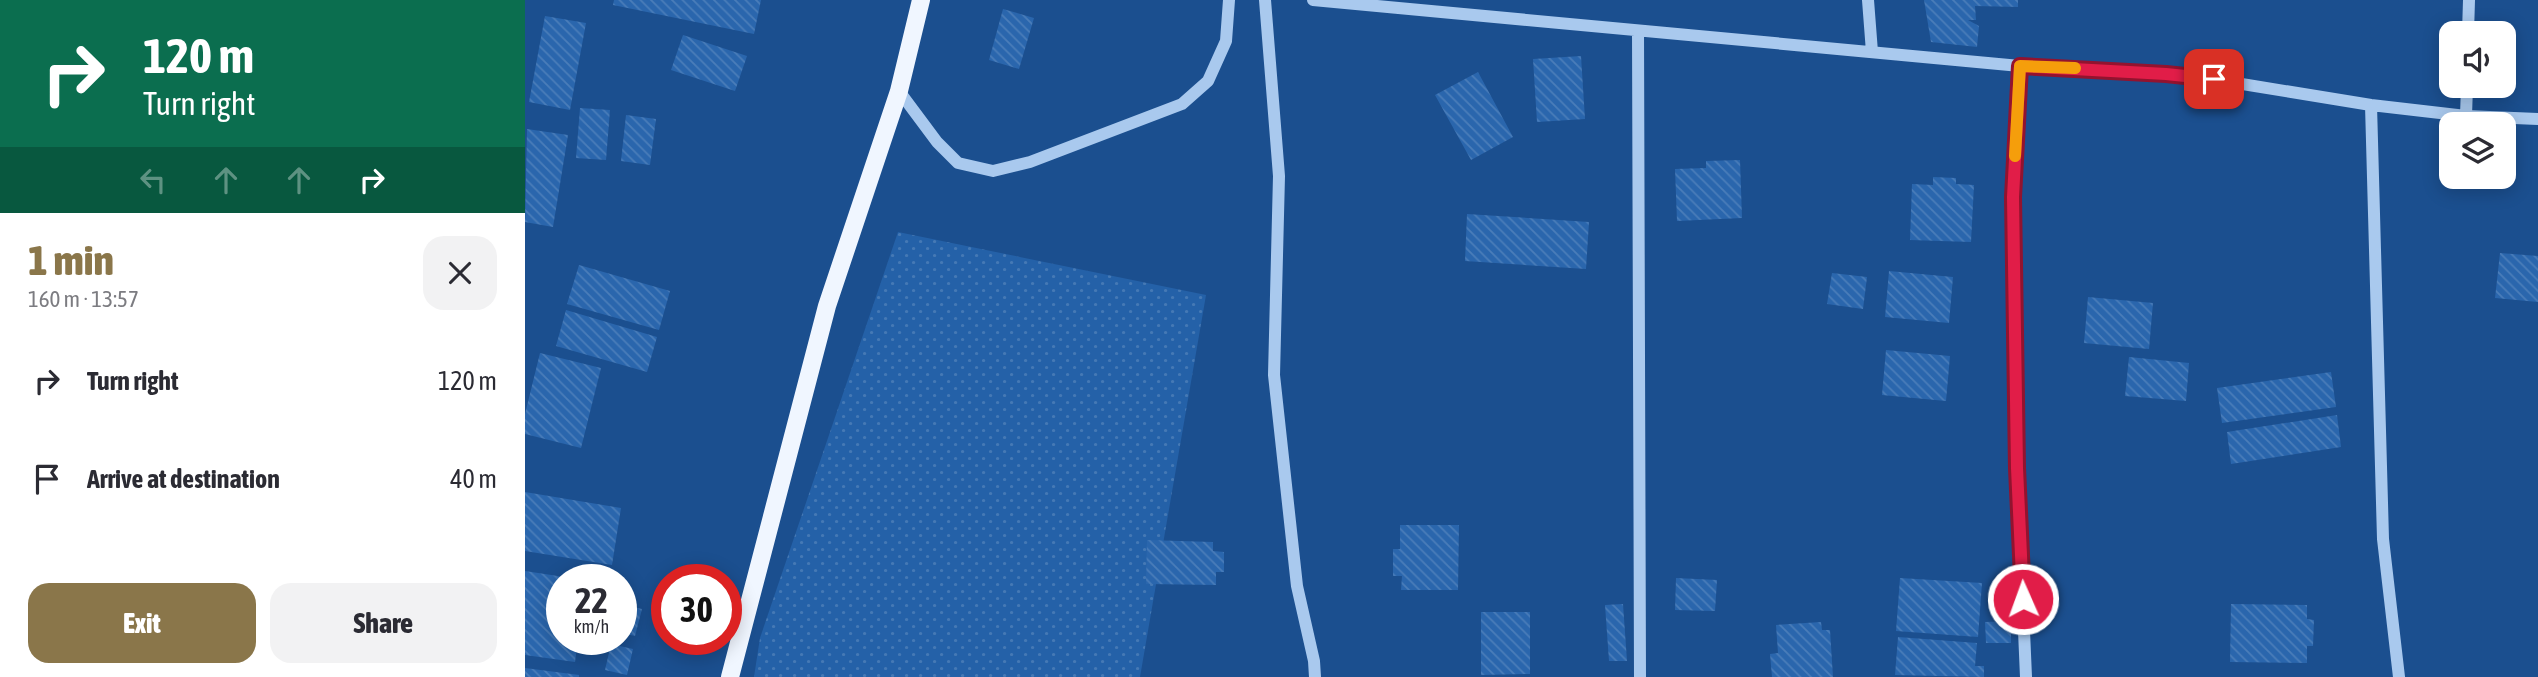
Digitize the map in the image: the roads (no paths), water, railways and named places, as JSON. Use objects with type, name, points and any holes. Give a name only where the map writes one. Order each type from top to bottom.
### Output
[{"type":"main road","points":[[730,677],[827,306],[899,91],[921,0]]},
{"type":"street","points":[[899,91],[937,142],[958,163],[993,171],[1030,162],[1182,104],[1207,81],[1226,41],[1229,0]]},
{"type":"street","points":[[1265,0],[1279,176],[1274,375],[1297,586],[1314,661],[1315,677]]},
{"type":"street","points":[[1313,0],[2020,66],[2187,75],[2371,105],[2439,113]]},
{"type":"street","points":[[1868,0],[1872,52]]},
{"type":"street","points":[[2468,21],[2469,0]]},
{"type":"street","points":[[1638,31],[1640,677]]},
{"type":"street","points":[[2020,66],[2013,197],[2017,468],[2026,677]]},
{"type":"street","points":[[2371,105],[2383,539],[2399,677]]},
{"type":"street","points":[[2516,118],[2538,119]]}]
